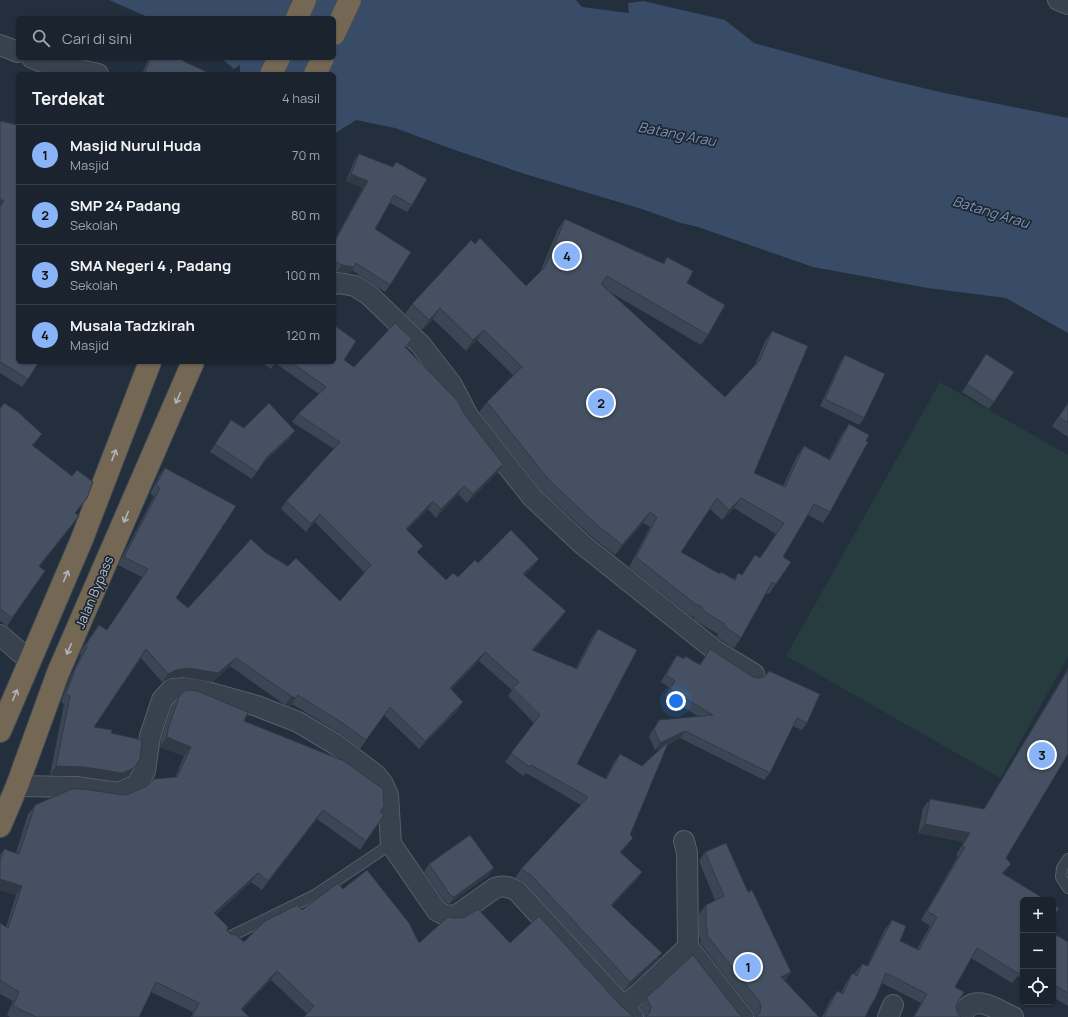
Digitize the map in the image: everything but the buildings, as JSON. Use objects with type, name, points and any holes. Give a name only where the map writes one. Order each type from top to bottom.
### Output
[{"type":"highway","points":[[298,16],[305,0]]},
{"type":"highway","points":[[336,30],[350,0]]},
{"type":"highway","points":[[273,72],[278,60]]},
{"type":"highway","points":[[316,72],[322,60]]},
{"type":"highway","points":[[0,731],[82,539],[149,364]]},
{"type":"highway","name":"Jalan Bypass","points":[[0,826],[14,793],[58,673],[193,364]]},
{"type":"street","points":[[1058,0],[1068,4]]},
{"type":"street","points":[[0,45],[16,51]]},
{"type":"street","points":[[37,60],[89,72]]},
{"type":"street","points":[[336,284],[355,286],[369,295],[421,344],[452,385],[468,416],[532,497],[582,544],[716,651],[754,674]]},
{"type":"street","points":[[0,635],[30,661]]},
{"type":"street","points":[[14,793],[77,787],[118,793],[136,785],[144,771],[150,736],[162,700],[172,689],[184,688],[204,691],[257,706],[298,722],[335,744],[376,776],[383,784],[388,795],[391,844],[437,911],[441,914],[447,916],[457,914],[495,888],[502,886],[509,887],[517,891],[628,1012],[644,989],[688,947]]},
{"type":"street","points":[[684,841],[687,853],[688,947],[743,1017]]},
{"type":"street","points":[[961,1017],[966,1008],[979,1002],[1013,1017]]},
{"type":"lane","points":[[228,938],[315,895],[391,844]]},
{"type":"lane","points":[[1068,858],[1062,868],[1061,877],[1068,888]]},
{"type":"green space","points":[[940,382],[1068,455],[1068,657],[1000,778],[786,656]]},
{"type":"water","name":"Batang Arau","points":[[109,0],[576,0],[582,7],[629,13],[628,3],[643,1],[725,20],[754,43],[881,78],[944,93],[1068,118],[1068,333],[1006,298],[928,288],[813,267],[698,227],[525,174],[395,128],[356,120],[336,133],[336,72],[240,72],[240,65],[234,69],[223,60],[336,60],[336,16],[145,16]]},
{"type":"place","name":"Musala Tadzkirah","points":[[567,256]]},
{"type":"place","name":"SMP 24 Padang","points":[[601,403]]},
{"type":"place","name":"SMA Negeri 4 , Padang","points":[[1042,755]]},
{"type":"place","name":"Masjid Nurul Huda","points":[[748,967]]}]
